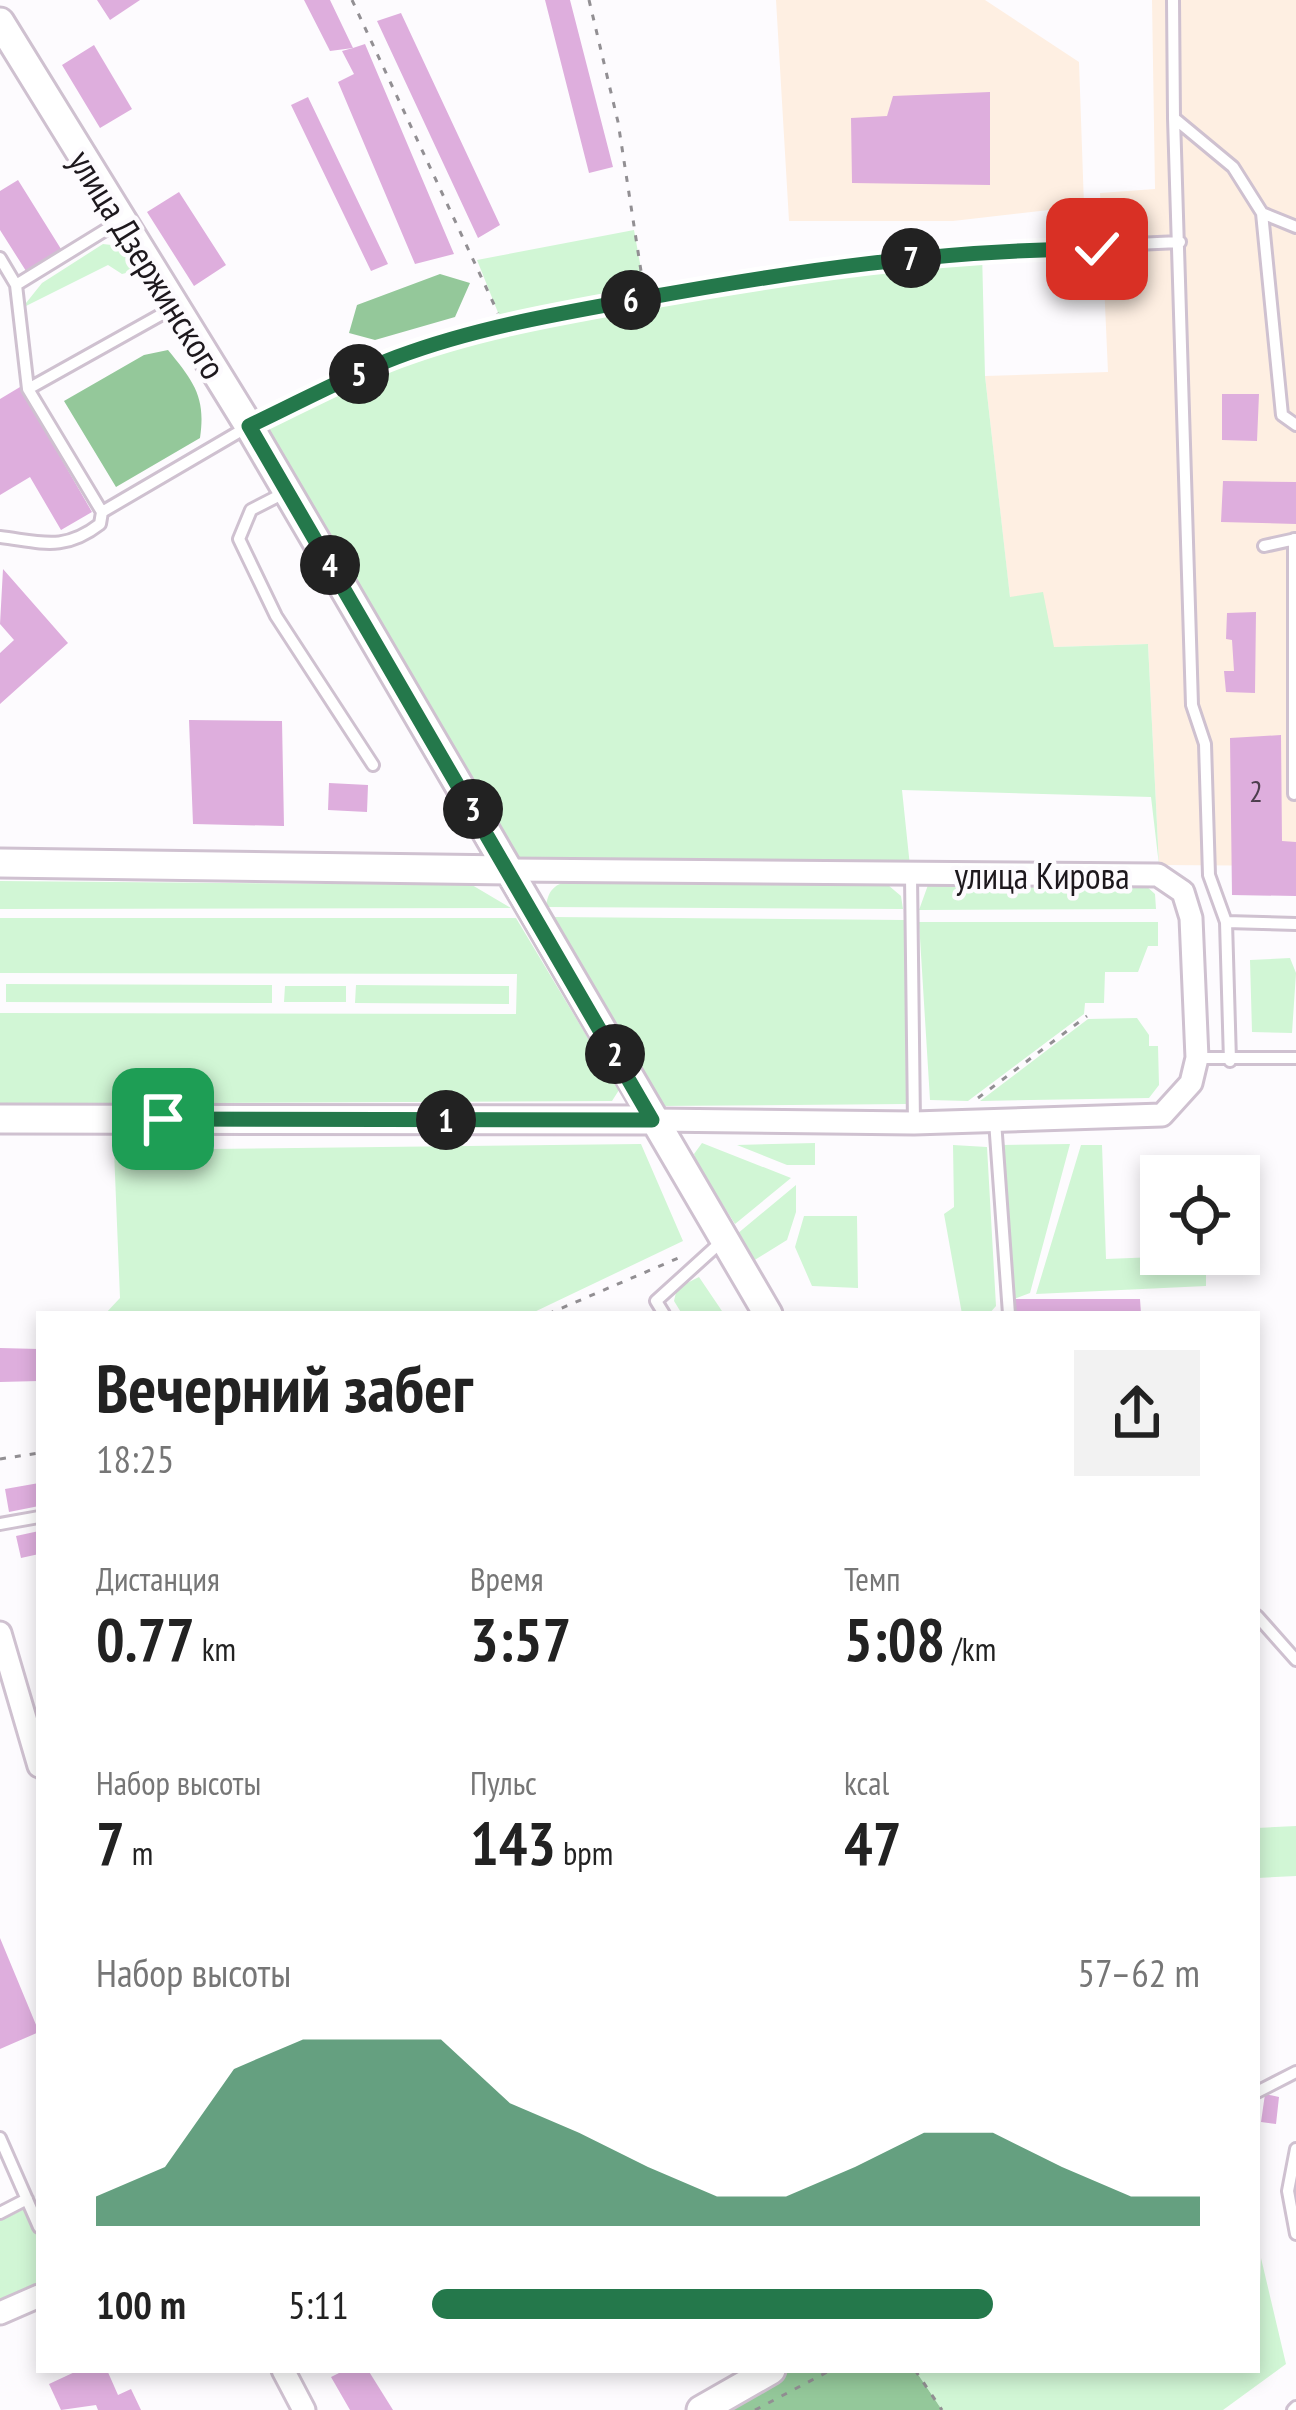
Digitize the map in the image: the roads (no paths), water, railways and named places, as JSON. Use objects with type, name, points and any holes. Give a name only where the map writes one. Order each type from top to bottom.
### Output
[{"type":"street","name":"улица Дзержинского","points":[[0,22],[249,426],[766,1311]]},
{"type":"street","name":"улица Кирова","points":[[0,862],[911,877],[1158,875],[1183,892],[1191,918],[1197,1058]]},
{"type":"street","points":[[0,1119],[914,1123],[1162,1115],[1191,1083],[1197,1058]]},
{"type":"street","points":[[0,1633],[36,1756]]},
{"type":"street","points":[[0,2313],[36,2297]]},
{"type":"street","points":[[285,2373],[304,2410]]},
{"type":"street","points":[[700,2410],[766,2373]]},
{"type":"lane","points":[[1173,0],[1192,705],[1205,744],[1209,874],[1226,922],[1230,1061]]},
{"type":"lane","points":[[1174,118],[1233,167],[1262,213],[1282,416],[1296,425]]},
{"type":"lane","points":[[1262,213],[1296,227]]},
{"type":"lane","points":[[16,285],[120,220]]},
{"type":"lane","points":[[103,512],[249,426],[395,358],[503,326],[646,298],[954,252],[1180,242]]},
{"type":"lane","points":[[0,258],[16,285],[28,389],[103,512],[100,524],[82,537],[48,548],[0,537]]},
{"type":"lane","points":[[28,389],[173,308]]},
{"type":"lane","points":[[287,492],[251,510],[239,539],[276,616],[373,765]]},
{"type":"lane","points":[[1264,546],[1295,539],[1294,794]]},
{"type":"lane","points":[[911,877],[914,1123]]},
{"type":"lane","points":[[1226,922],[1296,924]]},
{"type":"lane","points":[[1197,1058],[1296,1058]]},
{"type":"lane","points":[[995,1121],[1010,1311]]},
{"type":"lane","points":[[662,1311],[656,1300],[724,1240]]},
{"type":"lane","points":[[0,1524],[36,1518]]},
{"type":"lane","points":[[1260,1619],[1296,1660]]},
{"type":"lane","points":[[1260,2090],[1296,2072]]},
{"type":"lane","points":[[0,2138],[36,2220]]},
{"type":"lane","points":[[1296,2149],[1288,2191],[1296,2234]]},
{"type":"lane","points":[[0,2213],[27,2199]]}]
